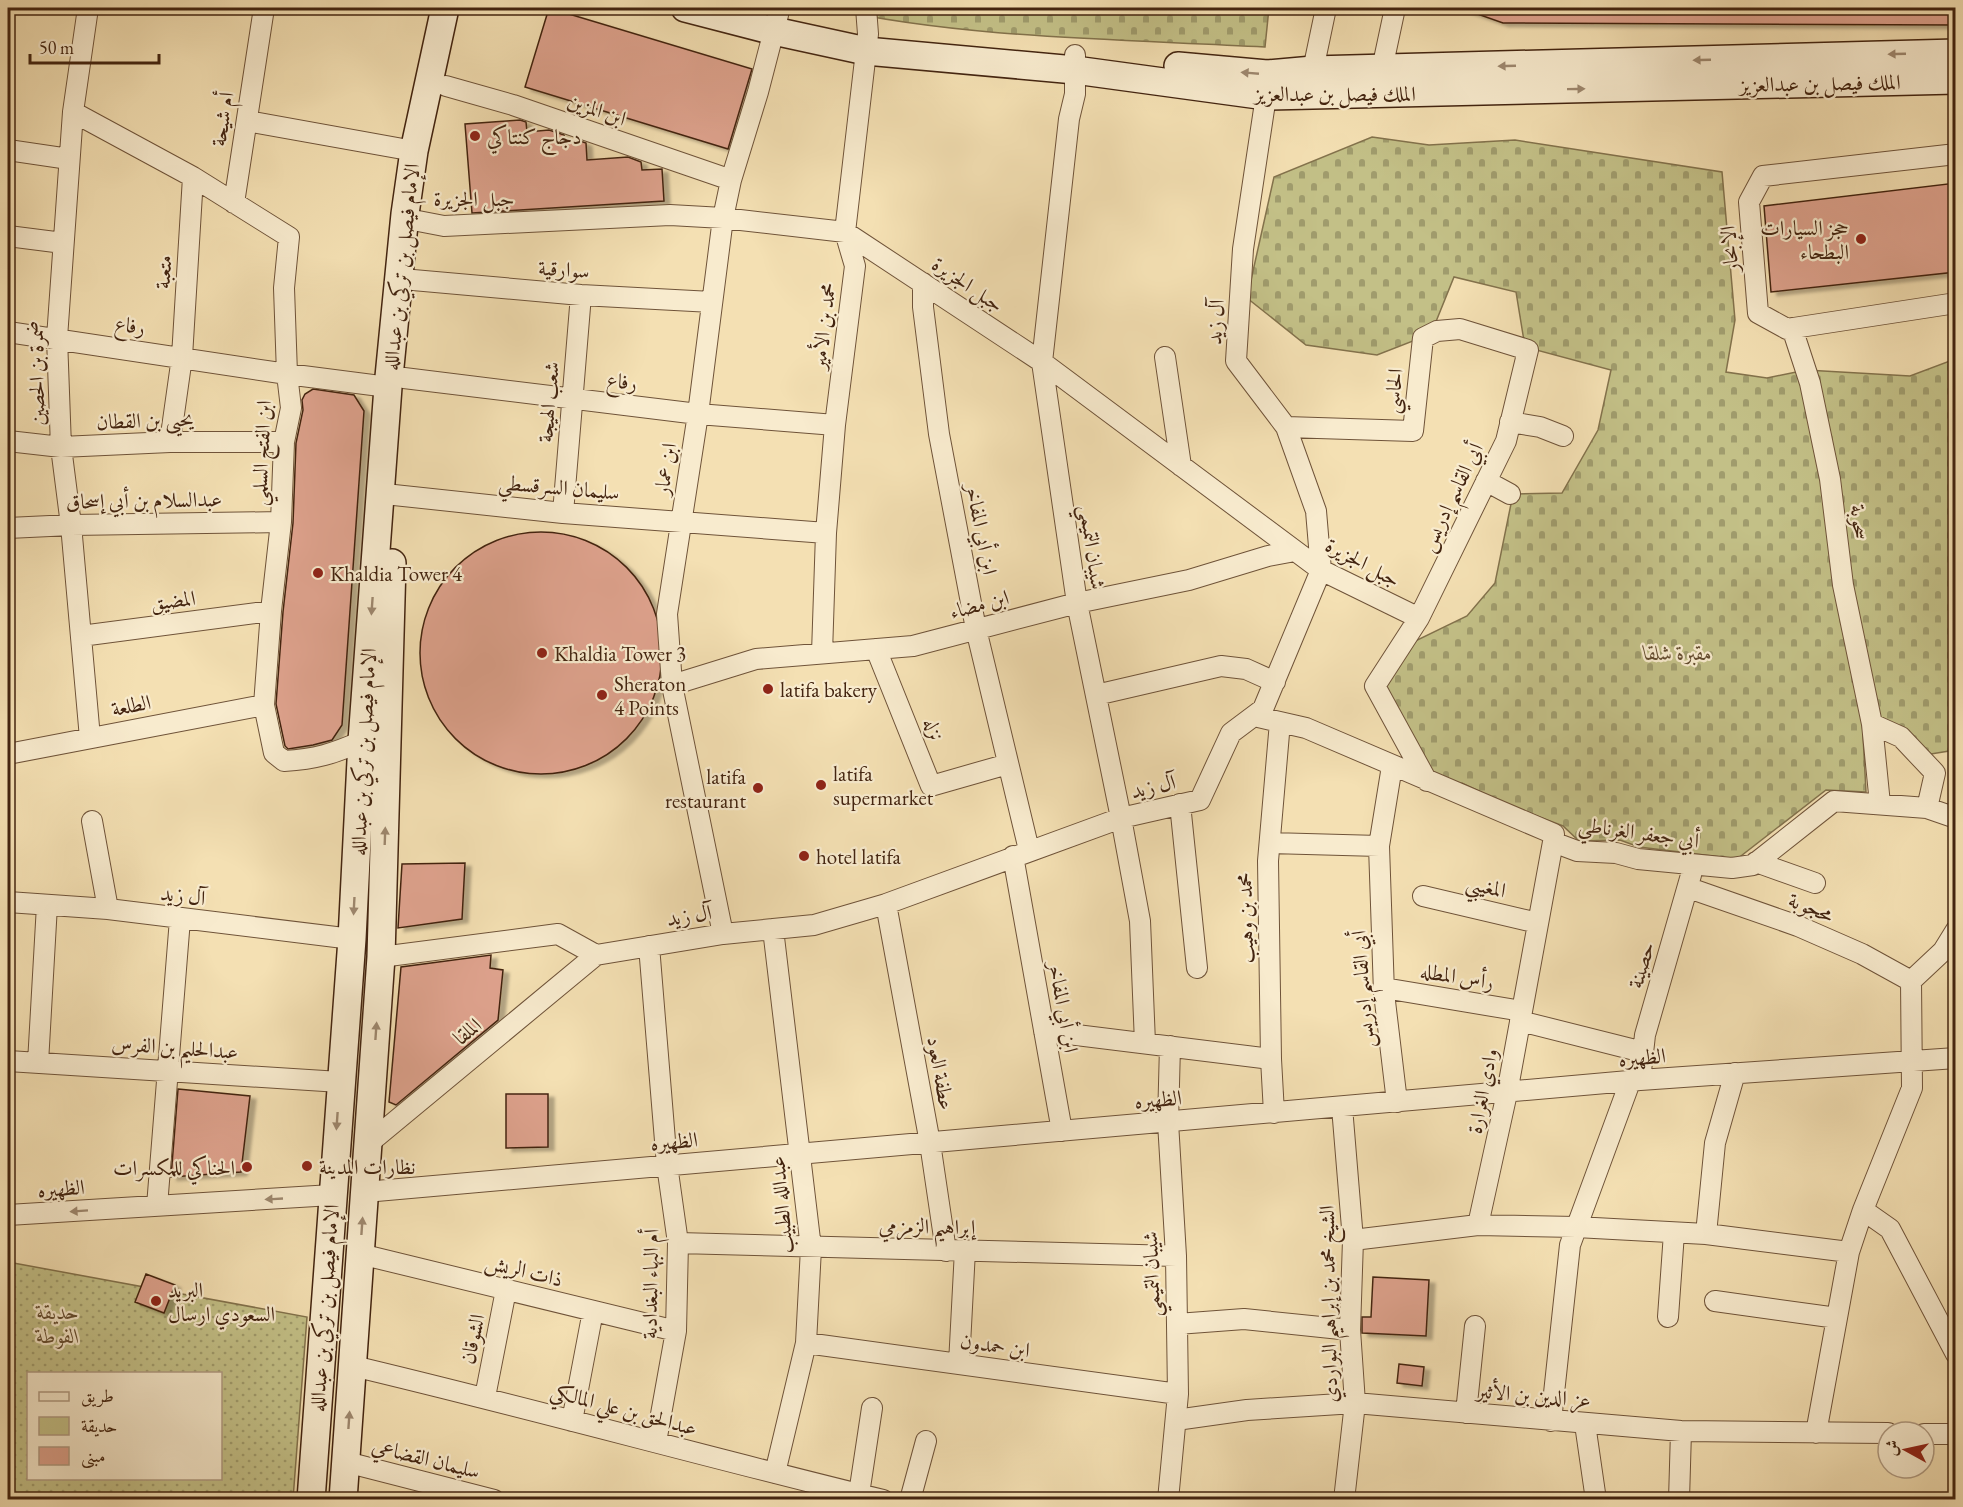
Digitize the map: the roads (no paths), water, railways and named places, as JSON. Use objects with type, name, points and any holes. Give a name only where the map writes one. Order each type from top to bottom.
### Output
[{"type":"main road","name":"الإمام فيصل بن تركي بن عبدالله","points":[[343,1500],[381,957],[396,382],[405,214],[414,151],[446,8]]},
{"type":"main road","name":"الإمام فيصل بن تركي بن عبدالله","points":[[311,1500],[352,939],[362,741],[396,382],[413,280],[418,221],[463,8]]},
{"type":"main road","name":"الملك فيصل بن عبدالعزيز","points":[[685,8],[776,23],[867,43],[1075,63],[1266,74],[1313,70],[1956,52]]},
{"type":"main road","name":"الملك فيصل بن عبدالعزيز","points":[[752,8],[776,23]]},
{"type":"main road","name":"الملك فيصل بن عبدالعزيز","points":[[1075,63],[1266,96],[1956,80]]},
{"type":"street","name":"ضمرة بن الحصين","points":[[88,8],[73,112],[57,338],[62,447],[90,738]]},
{"type":"street","name":"أم شيحة","points":[[234,203],[264,8]]},
{"type":"street","name":"محمد بن الأمير","points":[[822,653],[826,533],[835,425],[855,266],[846,232],[867,43],[866,8]]},
{"type":"street","points":[[1313,70],[1326,8]]},
{"type":"street","points":[[1382,69],[1395,8]]},
{"type":"street","name":"ابن عمار","points":[[723,934],[672,685],[667,614],[698,414],[723,218],[731,180],[776,23]]},
{"type":"street","name":"شيبان التميمي","points":[[1075,63],[1076,94],[1069,119],[1042,362],[1077,603],[1140,921],[1145,1043]]},
{"type":"street","name":"ابن المزين","points":[[446,86],[513,105],[731,180]]},
{"type":"street","name":"آل زيد","points":[[596,956],[723,934],[814,925],[886,904],[1121,818],[1200,800],[1231,734],[1263,709],[1321,570],[1316,511],[1286,427],[1236,361],[1243,249],[1266,96]]},
{"type":"street","name":"ابن الفتح السلمي","points":[[73,112],[194,177],[289,237],[284,288],[287,374],[291,408],[284,442],[281,522],[264,705],[274,753],[284,761],[306,760],[332,754],[362,741]]},
{"type":"street","points":[[247,121],[414,151]]},
{"type":"street","points":[[8,150],[69,159]]},
{"type":"street","name":"الإبحار","points":[[1792,328],[1787,329],[1758,313],[1749,202],[1763,176],[1956,154]]},
{"type":"street","name":"متعبة","points":[[170,442],[182,357],[194,177]]},
{"type":"street","name":"جبل الجزيرة","points":[[418,221],[444,226],[670,214],[846,232],[1042,362],[1321,570],[1419,618]]},
{"type":"street","points":[[8,236],[63,243]]},
{"type":"street","name":"سوارقية","points":[[413,280],[581,295],[712,302]]},
{"type":"street","name":"ابن أبي المفاخر","points":[[923,283],[923,307],[939,434],[976,629],[1008,764],[1044,1031],[1062,1131]]},
{"type":"street","name":"شعب الهيجة","points":[[562,513],[581,295]]},
{"type":"street","points":[[1792,328],[1956,303]]},
{"type":"street","name":"سحوبة","points":[[1792,328],[1810,383],[1828,468],[1844,585],[1872,724],[1880,804]]},
{"type":"street","name":"الحاسي","points":[[1286,427],[1413,431],[1423,338],[1437,331],[1460,329],[1528,350]]},
{"type":"street","name":"رفاع","points":[[8,332],[287,374],[396,382],[698,414],[835,425]]},
{"type":"street","name":"أبي القاسم إدريس","points":[[1427,781],[1375,686],[1419,618],[1506,441],[1528,350]]},
{"type":"street","points":[[1165,357],[1181,466]]},
{"type":"street","points":[[1510,422],[1540,427],[1563,436]]},
{"type":"street","name":"يحيى بن القطان","points":[[8,441],[62,447],[170,442],[284,442]]},
{"type":"street","points":[[1486,481],[1510,494]]},
{"type":"street","name":"سليمان السرقسطي","points":[[394,495],[562,513],[826,533]]},
{"type":"street","name":"عبدالسلام بن أبي إسحاق","points":[[8,528],[281,522]]},
{"type":"street","name":"ابن مضاء","points":[[672,685],[756,658],[913,646],[1077,603],[1189,580],[1268,556],[1295,551]]},
{"type":"street","name":"المضيق","points":[[81,636],[271,611]]},
{"type":"street","name":"نزله","points":[[876,649],[931,786],[1008,764]]},
{"type":"street","points":[[1096,695],[1221,666],[1246,669],[1275,681]]},
{"type":"street","name":"الطلعة","points":[[8,754],[264,705]]},
{"type":"street","name":"أبي جعفر الغرناطي","points":[[1254,716],[1306,728],[1554,834],[1553,842],[1577,851],[1616,853],[1638,859],[1732,868],[1753,865],[1834,801],[1927,808],[1956,818]]},
{"type":"street","name":"محمد بن وهيب","points":[[1274,1113],[1268,861],[1280,722]]},
{"type":"street","points":[[1872,724],[1901,737],[1935,773],[1927,808]]},
{"type":"street","name":"أبي القاسم إدريس","points":[[1392,766],[1379,846],[1384,988],[1397,1102]]},
{"type":"street","points":[[1180,804],[1197,968]]},
{"type":"street","points":[[92,821],[108,909]]},
{"type":"street","name":"وادي الغرارة","points":[[1478,1225],[1507,1092],[1553,842]]},
{"type":"street","points":[[1270,843],[1379,846]]},
{"type":"street","points":[[1756,862],[1815,883]]},
{"type":"street","name":"حصينة","points":[[1551,1421],[1570,1245],[1635,1081],[1645,1035],[1689,888],[1693,864]]},
{"type":"street","name":"محجوبة","points":[[1689,888],[1798,926],[1862,954],[1911,981]]},
{"type":"street","name":"المغيبي","points":[[1423,896],[1538,923]]},
{"type":"street","name":"آل زيد","points":[[8,902],[108,909],[352,939]]},
{"type":"street","name":"عطفة العود","points":[[886,904],[930,1143],[955,1251],[959,1364]]},
{"type":"street","points":[[38,1063],[47,905]]},
{"type":"street","points":[[157,1206],[180,919]]},
{"type":"street","name":"عبدالله الطبيب","points":[[773,929],[811,1248],[806,1343],[775,1473]]},
{"type":"street","points":[[1816,1433],[1849,1252],[1863,1210],[1912,1088],[1911,981],[1943,951],[1956,930]]},
{"type":"street","points":[[381,957],[558,934],[596,956]]},
{"type":"street","name":"أم البهاء البغدادية","points":[[649,946],[667,1166],[678,1243],[676,1331],[656,1443]]},
{"type":"street","name":"الملقا","points":[[369,1143],[596,956]]},
{"type":"street","name":"رأس المطله","points":[[1384,988],[1521,1016],[1643,1052]]},
{"type":"street","points":[[1044,1031],[1271,1059]]},
{"type":"street","name":"شيبان التميمي","points":[[1168,1500],[1178,1395],[1176,1256],[1168,1122],[1170,1046]]},
{"type":"street","name":"الظهيره","points":[[365,1192],[1635,1081],[1956,1058]]},
{"type":"street","name":"عبدالحليم بن الفرس","points":[[8,1061],[340,1082]]},
{"type":"street","points":[[1706,1234],[1715,1143],[1735,1073]]},
{"type":"street","name":"الشيخ محمد بن إبراهيم البواردي","points":[[1342,1107],[1353,1240],[1350,1330],[1355,1403],[1344,1500]]},
{"type":"street","name":"الظهيره","points":[[8,1215],[332,1195]]},
{"type":"street","points":[[1863,1210],[1890,1229],[1956,1354]]},
{"type":"street","points":[[1353,1240],[1478,1225],[1576,1227],[1706,1234],[1849,1252]]},
{"type":"street","points":[[1668,1317],[1674,1233]]},
{"type":"street","name":"إبراهيم الزمزمي","points":[[678,1243],[1176,1256]]},
{"type":"street","name":"ذات الريش","points":[[360,1254],[676,1331]]},
{"type":"street","name":"الشوقان","points":[[484,1397],[507,1290]]},
{"type":"street","points":[[1715,1300],[1837,1318]]},
{"type":"street","points":[[572,1421],[593,1311]]},
{"type":"street","points":[[1177,1324],[1244,1319],[1350,1330]]},
{"type":"street","points":[[1466,1413],[1475,1326]]},
{"type":"street","name":"ابن حمدون","points":[[806,1343],[1178,1395]]},
{"type":"street","name":"عبدالحق بن علي المالكي","points":[[352,1366],[484,1397],[883,1500]]},
{"type":"street","name":"عز الدين بن الأثير","points":[[1176,1420],[1247,1410],[1355,1403],[1681,1431],[1876,1433]]},
{"type":"street","points":[[859,1494],[872,1408]]},
{"type":"street","points":[[1586,1424],[1596,1500]]},
{"type":"street","points":[[1679,1500],[1681,1431]]},
{"type":"street","points":[[1936,1434],[1956,1434]]},
{"type":"street","points":[[910,1500],[926,1441]]},
{"type":"street","name":"سليمان القضاعي","points":[[346,1462],[494,1500]]},
{"type":"place","name":"دجاج كنتاكي","points":[[475,136]]},
{"type":"place","name":"حجز السيارات البطحاء","points":[[1861,239]]},
{"type":"place","name":"Khaldia Tower 4","points":[[318,573]]},
{"type":"place","name":"Khaldia Tower 3","points":[[542,653]]},
{"type":"place","name":"latifa bakery","points":[[768,689]]},
{"type":"place","name":"Sheraton 4 Points","points":[[602,695]]},
{"type":"place","name":"latifa supermarket","points":[[821,785]]},
{"type":"place","name":"latifa restaurant","points":[[758,788]]},
{"type":"place","name":"hotel latifa","points":[[804,856]]},
{"type":"place","name":"نظارات المدينة","points":[[307,1166]]},
{"type":"place","name":"الحناكي للمكسرات","points":[[247,1167]]},
{"type":"place","name":"البريد السعودي ارسال","points":[[156,1301]]},
{"type":"park label","name":"مقبرة شلقا","points":[[1678,652]]},
{"type":"park label","name":"حديقة الفوطة","points":[[58,1323]]}]
